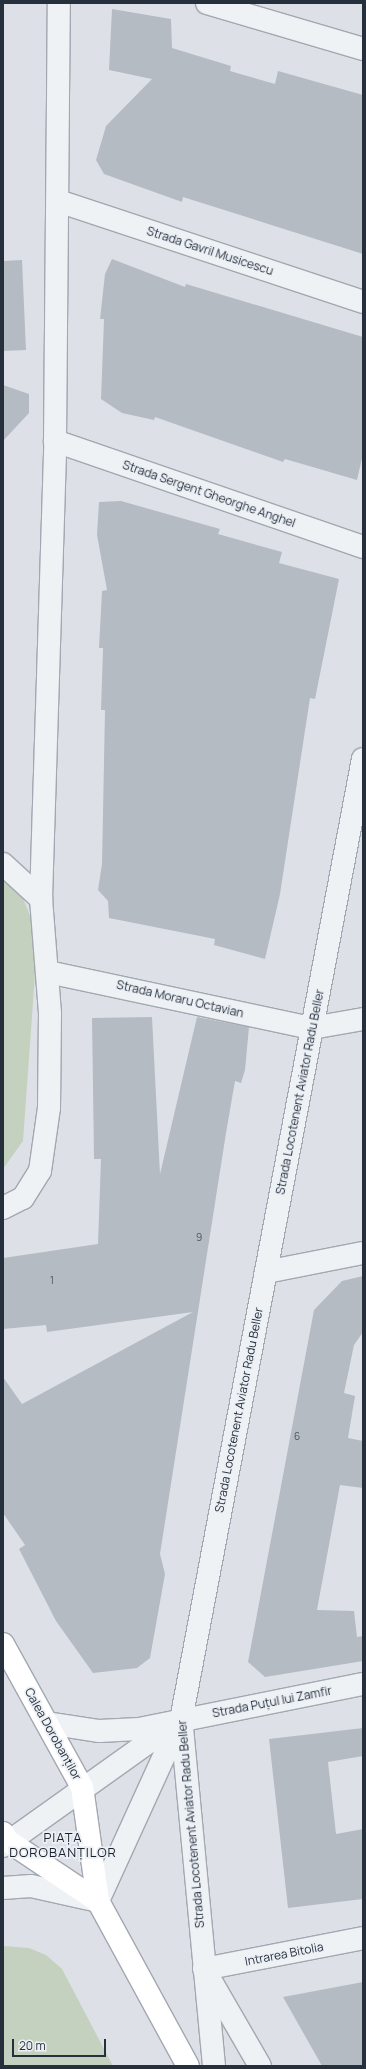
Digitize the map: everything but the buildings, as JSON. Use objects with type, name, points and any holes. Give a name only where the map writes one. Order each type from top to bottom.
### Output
[{"type":"main road","name":"Calea Dorobanților","points":[[3,1644],[82,1787],[98,1901],[188,2066]]},
{"type":"main road","name":"Calea Dorobanților","points":[[5,1840],[98,1901]]},
{"type":"street","points":[[6,1207],[22,1198],[40,1171],[47,1140],[48,972],[41,899],[55,441],[59,3]]},
{"type":"street","points":[[207,3],[363,49]]},
{"type":"street","name":"Strada Gavril Musicescu","points":[[58,201],[363,302]]},
{"type":"street","name":"Strada Sergent Gheorghe Anghel","points":[[55,441],[363,547]]},
{"type":"street","name":"Strada Locotenent Aviator Radu Beller","points":[[214,2066],[181,1720],[312,1028],[355,846],[363,759]]},
{"type":"street","points":[[3,864],[41,899]]},
{"type":"street","name":"Strada Moraru Octavian","points":[[48,972],[312,1028]]},
{"type":"street","points":[[312,1028],[363,1018]]},
{"type":"street","points":[[266,1272],[363,1253]]},
{"type":"street","name":"Strada Puțul lui Zamfir","points":[[47,1723],[73,1729],[120,1731],[363,1684]]},
{"type":"street","points":[[5,1840],[181,1720]]},
{"type":"street","points":[[3,1888],[46,1888],[98,1901],[181,1720]]},
{"type":"street","name":"Intrarea Bitolia","points":[[204,1969],[363,1938]]},
{"type":"street","points":[[204,1969],[260,2066]]},
{"type":"green space","points":[[3,876],[21,894],[32,920],[36,961],[23,1141],[3,1169]]},
{"type":"green space","points":[[3,1946],[29,1948],[46,1955],[62,1969],[113,2066],[3,2066]]},
{"type":"district","name":"PIAȚA DOROBANȚILOR","points":[[63,1846]]}]
